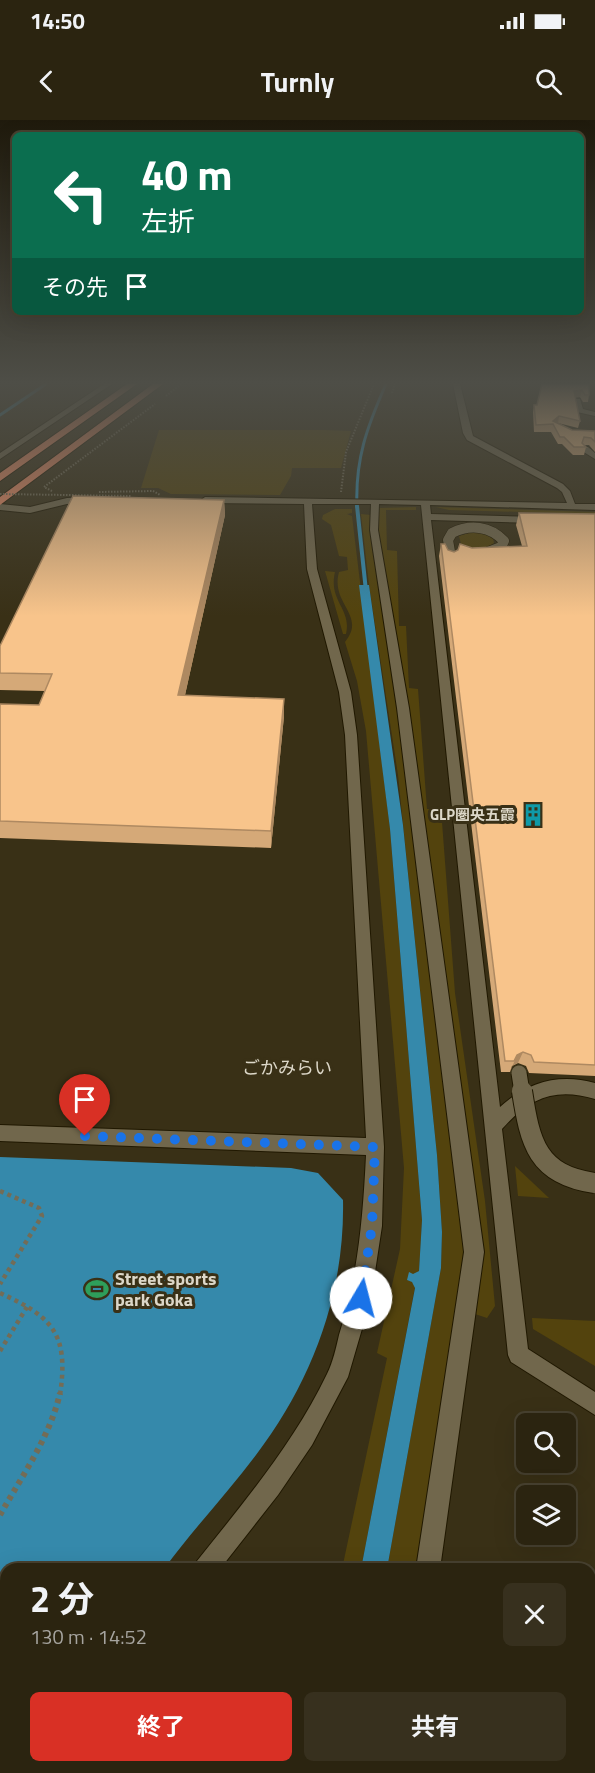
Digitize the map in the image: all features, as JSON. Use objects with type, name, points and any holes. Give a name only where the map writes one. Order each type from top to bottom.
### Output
[{"type":"highway","points":[[0,478],[24,461]]},
{"type":"highway","points":[[0,505],[58,461]]},
{"type":"street","points":[[513,461],[560,486],[566,491],[572,506]]},
{"type":"street","points":[[192,499],[375,502],[426,510],[547,520]]},
{"type":"street","points":[[0,505],[30,510],[67,501],[106,500]]},
{"type":"street","points":[[210,1563],[304,1437],[337,1377],[361,1298],[372,1226],[375,1147],[351,735],[345,692],[312,568],[308,502]]},
{"type":"street","points":[[375,502],[374,530],[403,708],[474,1252],[429,1563]]},
{"type":"street","points":[[426,510],[595,507]]},
{"type":"street","points":[[426,510],[518,1355],[595,1404]]},
{"type":"street","points":[[451,557],[448,540],[456,531],[465,528],[484,529],[497,534],[504,541],[498,550],[475,554]]},
{"type":"street","points":[[429,539],[461,552]]},
{"type":"street","points":[[519,1073],[525,1114],[533,1143],[541,1158],[552,1170],[564,1177],[578,1183],[595,1183]]},
{"type":"street","points":[[493,1127],[503,1114],[524,1096],[557,1084],[582,1086],[595,1092]]},
{"type":"street","points":[[0,1133],[375,1147]]},
{"type":"path","points":[[78,461],[44,487],[53,491],[153,491],[160,495]]},
{"type":"path","points":[[339,502],[345,461]]},
{"type":"path","points":[[0,494],[131,496]]},
{"type":"path","points":[[0,1191],[39,1208],[42,1216],[0,1284]]},
{"type":"path","points":[[0,1293],[38,1313],[51,1325],[58,1341],[63,1363],[63,1382],[58,1405],[0,1515]]},
{"type":"path","points":[[0,1351],[27,1307]]},
{"type":"shaded area","points":[[149,461],[343,461],[341,468],[292,468],[291,476],[280,495],[171,494],[158,488],[141,488]]},
{"type":"shaded area","points":[[416,507],[416,510],[386,510],[387,550],[397,551],[399,626],[406,626],[409,688],[418,689],[427,809],[441,809],[455,993],[485,1201],[495,1306],[487,1318],[475,1314],[377,530],[378,508]]},
{"type":"shaded area","points":[[436,507],[595,512],[595,514],[449,510]]},
{"type":"shaded area","points":[[335,509],[352,509],[352,513],[347,514],[352,516],[390,829],[422,1220],[419,1271],[407,1280],[412,1281],[415,1287],[362,1563],[343,1563],[387,1358],[377,1353],[400,1249],[404,1168],[366,731],[357,681],[345,642],[351,633],[352,624],[339,593],[338,583],[339,572],[348,570],[347,557],[339,556],[331,525],[322,519],[323,515]]},
{"type":"shaded area","points":[[361,514],[371,515],[400,718],[464,1255],[417,1563],[388,1563],[441,1268],[442,1232],[437,1155],[398,775],[369,585]]},
{"type":"shaded area","points":[[472,532],[484,533],[493,538],[494,543],[478,549],[461,544],[459,536]]},
{"type":"shaded area","points":[[325,571],[335,572],[335,590],[346,618],[346,634],[343,634]]},
{"type":"shaded area","points":[[515,1166],[549,1198],[518,1196]]},
{"type":"shaded area","points":[[532,1318],[595,1321],[595,1366],[533,1329]]},
{"type":"water","points":[[359,585],[369,585],[403,825],[437,1155],[442,1232],[441,1268],[388,1563],[362,1563],[415,1288],[412,1282],[407,1280],[409,1272],[413,1274],[419,1271],[422,1220],[390,829]]},
{"type":"water","points":[[0,1157],[291,1168],[318,1173],[343,1200],[342,1235],[331,1302],[309,1367],[276,1427],[256,1455],[169,1563],[0,1563]]},
{"type":"building","points":[[73,496],[224,500],[178,695],[284,699],[271,831],[0,821],[0,704],[39,705],[52,674],[0,673],[0,646]]},
{"type":"building","name":"GLP圏央五霞","points":[[519,513],[595,514],[595,1065],[534,1062],[531,1055],[523,1052],[517,1055],[514,1061],[505,1061],[441,544],[445,544],[448,550],[454,552],[458,550],[460,544],[472,548],[527,546]]},
{"type":"waterway","points":[[357,506],[360,461]]},
{"type":"waterway","points":[[357,506],[366,591]]},
{"type":"place","name":"GLP圏央五霞","points":[[533,815]]},
{"type":"place","name":"Street sports park Goka","points":[[97,1289]]},
{"type":"district","name":"ごかみらい","points":[[287,1068]]},
{"type":"route","points":[[85,1136],[375,1147],[372,1226],[361,1298]]}]
